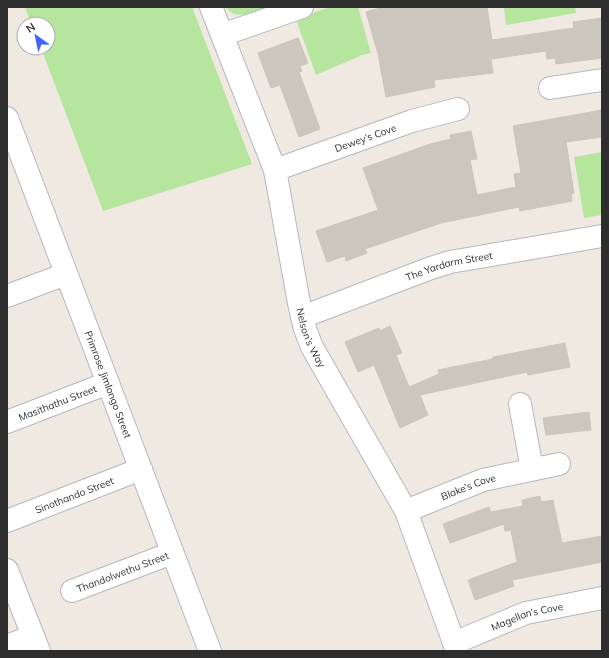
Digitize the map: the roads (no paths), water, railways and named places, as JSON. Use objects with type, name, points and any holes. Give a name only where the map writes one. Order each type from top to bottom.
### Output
[{"type":"street","name":"Nelson’s Way","points":[[211,7],[275,170],[302,317],[312,347],[406,511],[456,647]]},
{"type":"street","points":[[222,35],[302,7]]},
{"type":"street","points":[[550,88],[602,80]]},
{"type":"street","name":"Dewey’s Cove","points":[[275,170],[412,121],[458,109]]},
{"type":"street","name":"Primrose Jimlongo Street","points":[[7,118],[16,169],[66,274],[210,651]]},
{"type":"street","name":"The Yardarm Street","points":[[302,317],[450,262],[602,236]]},
{"type":"street","points":[[7,296],[66,274]]},
{"type":"street","name":"Masithathu Street","points":[[7,422],[108,383]]},
{"type":"street","points":[[520,404],[532,469]]},
{"type":"street","name":"Blake’s Cove","points":[[406,511],[483,480],[559,464]]},
{"type":"street","name":"Sinothando Street","points":[[7,520],[141,469]]},
{"type":"street","name":"Thandolwethu Street","points":[[72,591],[172,553]]},
{"type":"street","points":[[7,570],[36,643],[7,646]]},
{"type":"street","name":"Magellan’s Cove","points":[[456,647],[526,613],[602,598]]}]
